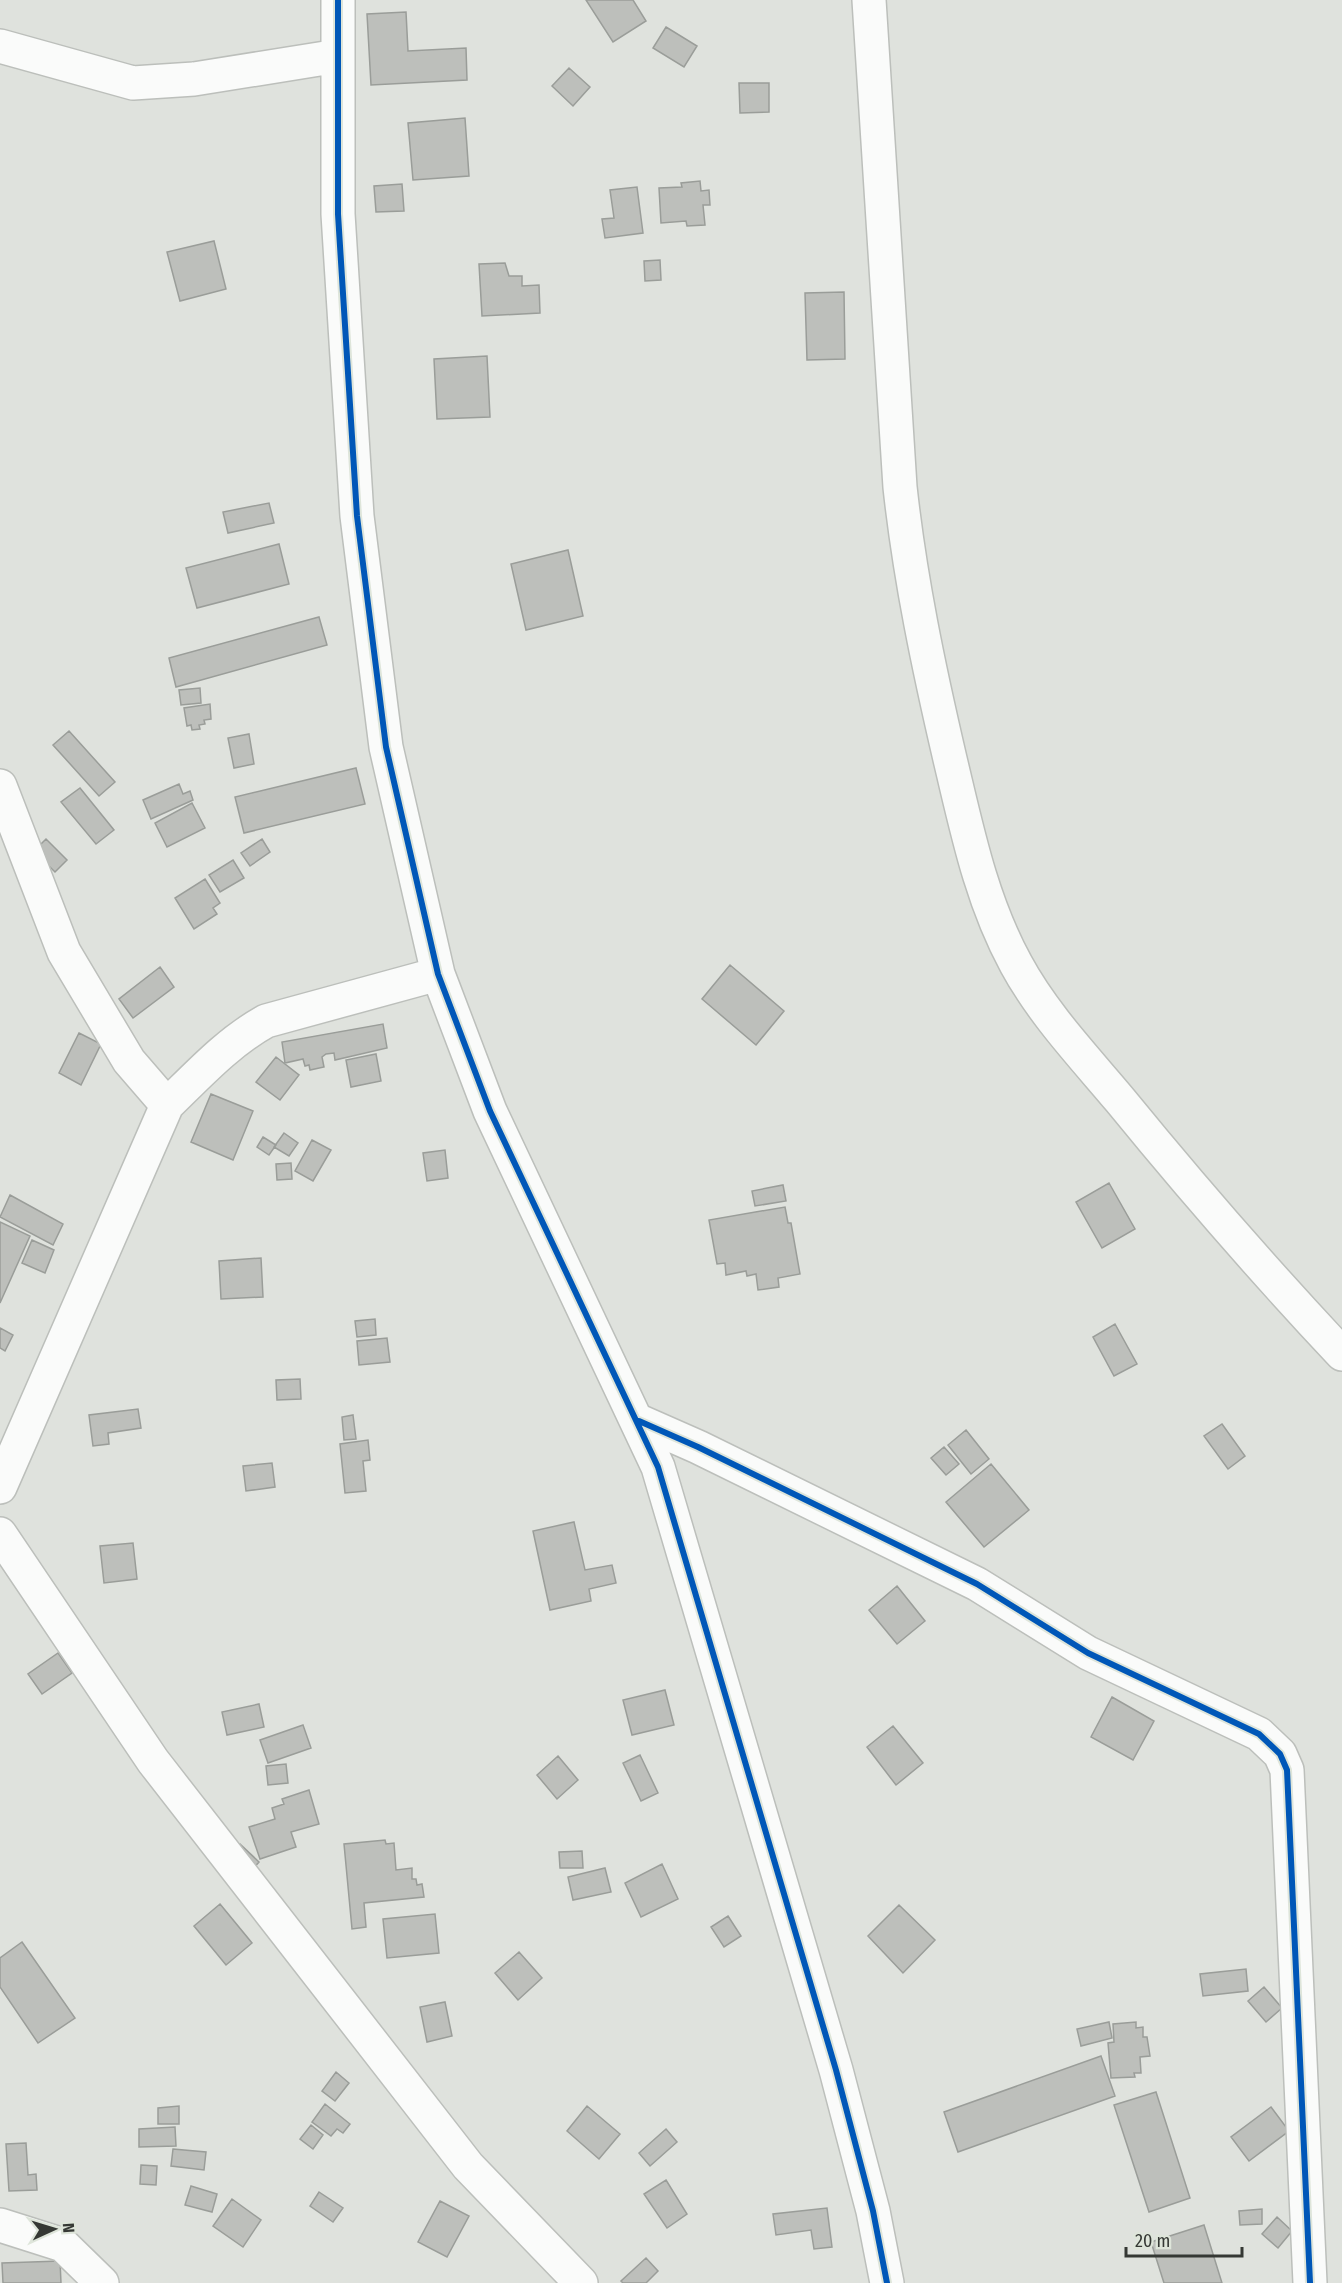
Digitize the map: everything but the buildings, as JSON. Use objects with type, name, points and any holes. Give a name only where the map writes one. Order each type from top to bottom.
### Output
[{"type":"street","points":[[338,0],[338,214],[357,516],[386,747],[438,974],[489,1110],[639,1421],[658,1467],[832,2058],[873,2211],[887,2283]]},
{"type":"street","points":[[870,0],[900,487],[907,553],[929,668],[974,862],[990,911],[1016,965],[1057,1024],[1289,1298],[1342,1354]]},
{"type":"street","points":[[0,46],[133,82],[194,79],[338,56]]},
{"type":"street","points":[[0,786],[64,952],[129,1061],[167,1105]]},
{"type":"street","points":[[0,1487],[167,1105],[204,1068],[248,1031],[266,1021],[438,974]]},
{"type":"street","points":[[639,1421],[698,1447],[977,1584],[1088,1653],[1259,1734],[1280,1754],[1287,1770],[1310,2283]]},
{"type":"street","points":[[0,1534],[153,1761],[468,2166],[581,2283]]},
{"type":"street","points":[[0,2225],[63,2245],[102,2283]]},
{"type":"cycle path","points":[[338,0],[338,214],[357,516],[386,747],[438,974],[490,1111],[658,1467],[836,2070],[873,2211],[887,2283]]},
{"type":"cycle path","points":[[639,1421],[698,1447],[977,1584],[1088,1653],[1259,1734],[1280,1754],[1287,1770],[1310,2283]]}]
